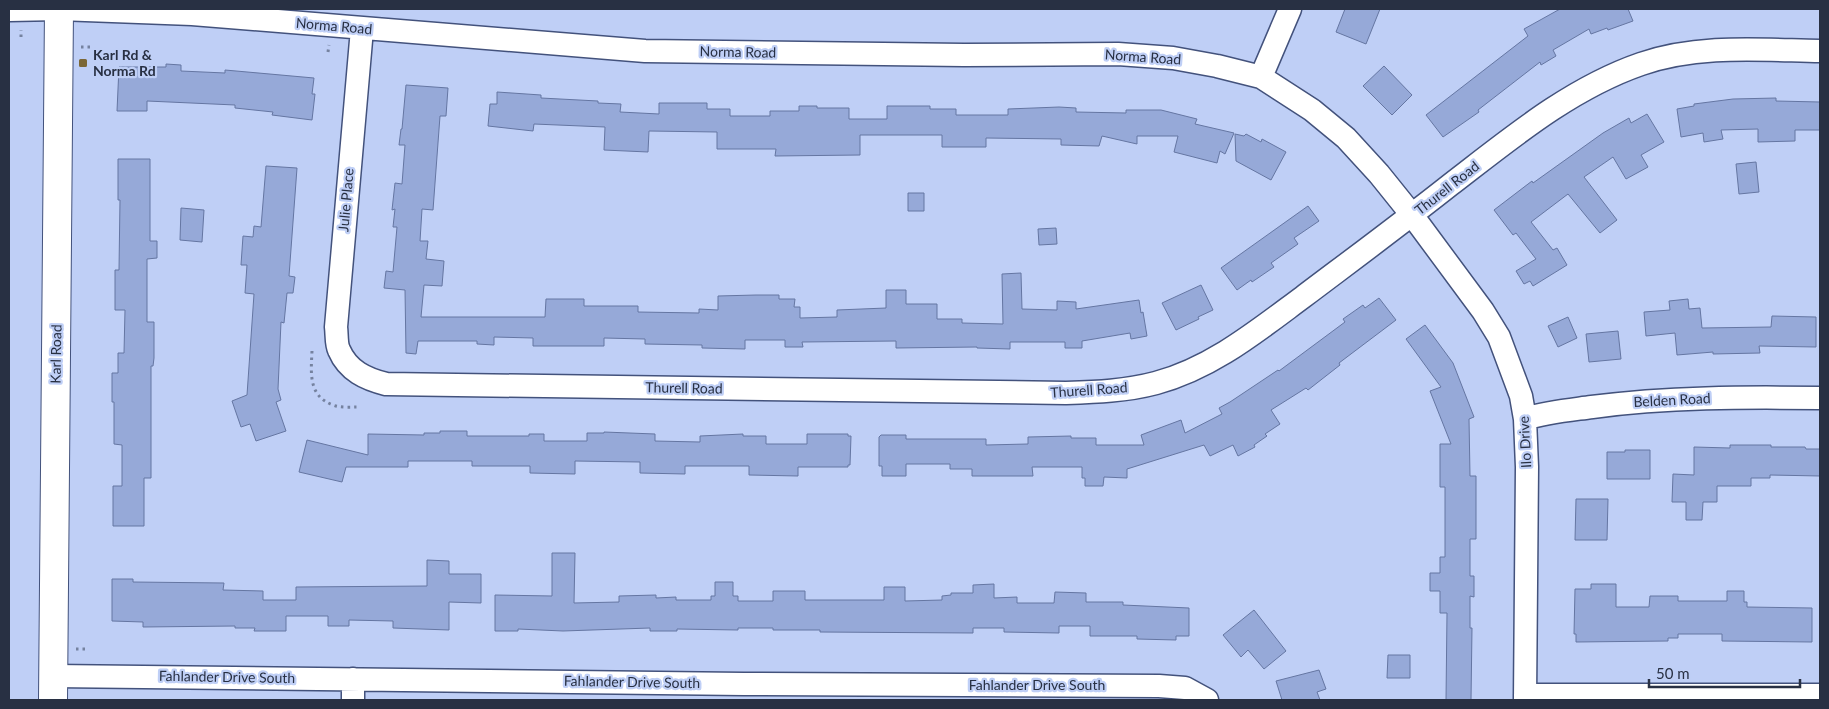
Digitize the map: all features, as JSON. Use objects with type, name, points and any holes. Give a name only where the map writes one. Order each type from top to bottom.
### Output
[{"type":"main road","name":"Karl Road","points":[[53,688],[59,9]]},
{"type":"street","name":"Norma Road","points":[[9,10],[59,9],[192,14],[645,51],[964,55],[1118,54],[1173,58],[1217,66],[1260,77],[1312,110],[1346,138],[1379,174],[1412,215]]},
{"type":"street","points":[[1260,77],[1290,9]]},
{"type":"street","name":"Julie Place","points":[[352,368],[338,350],[336,327],[362,28]]},
{"type":"street","name":"Thurell Road","points":[[352,368],[368,379],[386,384],[1066,393],[1114,391],[1156,383],[1193,370],[1238,345],[1412,215],[1511,138],[1566,99],[1602,79],[1643,63],[1684,54],[1728,50],[1820,51]]},
{"type":"street","name":"Ilo Drive","points":[[1412,215],[1484,311],[1499,337],[1521,396],[1525,419],[1527,467],[1525,697]]},
{"type":"street","name":"Belden Road","points":[[1525,419],[1554,412],[1638,401],[1752,397],[1820,398]]},
{"type":"street","name":"Fahlander Drive South","points":[[53,688],[353,690],[1159,686],[1185,688],[1207,700]]},
{"type":"street","points":[[1525,697],[1820,695]]},
{"type":"path","points":[[80,47],[94,47]]},
{"type":"path","points":[[312,351],[311,374],[313,384],[323,399],[334,406],[357,407]]},
{"type":"path","points":[[75,649],[87,649]]},
{"type":"building","points":[[1345,9],[1380,9],[1366,44],[1336,32]]},
{"type":"building","points":[[1560,9],[1628,9],[1633,21],[1591,34],[1589,29],[1553,50],[1556,56],[1541,65],[1540,62],[1478,110],[1479,112],[1443,137],[1426,115],[1528,36],[1524,29]]},
{"type":"building","points":[[166,64],[181,65],[181,71],[225,73],[225,70],[314,78],[312,94],[315,94],[312,120],[272,115],[273,112],[235,108],[235,105],[147,101],[147,111],[117,111],[119,67],[166,67]]},
{"type":"building","points":[[1384,66],[1412,95],[1392,115],[1363,86]]},
{"type":"building","points":[[406,85],[448,88],[446,116],[440,116],[433,210],[422,209],[420,241],[428,241],[426,259],[444,261],[442,286],[424,285],[421,317],[545,317],[546,299],[584,299],[584,306],[638,306],[638,312],[699,313],[699,309],[718,310],[718,296],[779,295],[779,299],[795,299],[794,307],[800,307],[800,318],[837,317],[837,310],[886,308],[886,290],[906,290],[906,304],[937,304],[937,319],[962,319],[962,323],[1003,324],[1002,274],[1021,273],[1022,309],[1057,310],[1057,301],[1076,302],[1076,309],[1139,300],[1147,336],[1131,339],[1130,333],[1082,341],[1082,348],[1065,348],[1065,342],[1010,342],[1010,349],[977,347],[896,348],[896,341],[802,342],[803,347],[785,347],[785,340],[745,340],[745,349],[702,348],[702,345],[645,344],[645,339],[604,338],[604,346],[533,346],[533,338],[494,337],[494,345],[477,344],[477,341],[418,341],[416,354],[406,353],[405,290],[384,288],[386,271],[393,272],[397,227],[393,227],[395,209],[392,210],[395,183],[402,184],[405,145],[399,145]]},
{"type":"building","points":[[497,92],[541,95],[541,98],[621,104],[620,112],[659,114],[659,103],[707,103],[707,109],[730,109],[730,116],[770,116],[770,111],[799,111],[799,106],[849,108],[849,119],[887,119],[887,106],[930,106],[930,109],[956,109],[956,115],[1008,115],[1008,109],[1059,107],[1076,108],[1076,112],[1126,113],[1126,110],[1161,110],[1197,119],[1195,124],[1234,133],[1225,154],[1220,151],[1217,163],[1174,152],[1178,136],[1137,136],[1137,144],[1102,136],[1099,146],[1061,145],[1061,139],[986,138],[986,147],[942,147],[942,135],[860,135],[860,155],[775,156],[776,149],[717,149],[717,132],[649,131],[648,152],[604,150],[605,127],[534,124],[533,131],[488,126],[490,104],[497,104]]},
{"type":"building","points":[[1776,98],[1776,101],[1820,102],[1820,130],[1795,130],[1795,141],[1758,142],[1758,129],[1721,130],[1723,139],[1704,142],[1703,133],[1681,137],[1677,109],[1694,106],[1694,104],[1733,99]]},
{"type":"building","points":[[1647,114],[1664,142],[1641,155],[1648,167],[1626,179],[1613,157],[1584,177],[1617,220],[1600,233],[1568,194],[1531,222],[1553,250],[1557,248],[1567,265],[1533,286],[1530,281],[1524,284],[1516,271],[1536,259],[1516,233],[1513,235],[1494,210],[1532,181],[1533,183],[1603,133],[1629,118],[1631,123]]},
{"type":"building","points":[[1235,134],[1244,136],[1246,134],[1261,142],[1262,139],[1286,152],[1271,180],[1236,161]]},
{"type":"building","points":[[118,159],[150,159],[150,241],[157,241],[157,258],[147,259],[147,322],[154,322],[154,358],[153,366],[151,366],[151,478],[144,478],[144,526],[113,526],[113,486],[122,486],[122,445],[114,444],[112,373],[118,373],[118,353],[124,353],[125,310],[115,310],[115,270],[119,270],[120,200],[118,200]]},
{"type":"building","points":[[1756,162],[1759,192],[1739,194],[1736,164]]},
{"type":"building","points":[[266,166],[297,168],[289,276],[295,277],[293,293],[287,293],[284,323],[281,322],[278,389],[281,400],[276,402],[286,431],[256,441],[250,424],[241,427],[232,401],[247,395],[254,294],[245,293],[247,265],[241,265],[243,236],[253,237],[254,226],[261,227]]},
{"type":"building","points":[[908,193],[924,193],[924,211],[908,211]]},
{"type":"building","points":[[1308,206],[1319,221],[1294,238],[1298,244],[1271,263],[1274,267],[1237,290],[1221,268]]},
{"type":"building","points":[[181,208],[204,210],[202,242],[180,240]]},
{"type":"building","points":[[1056,228],[1057,244],[1039,245],[1038,229]]},
{"type":"building","points":[[1201,285],[1213,310],[1176,330],[1162,303]]},
{"type":"building","points":[[1379,298],[1396,320],[1339,363],[1340,365],[1308,390],[1306,388],[1271,410],[1280,424],[1265,434],[1267,436],[1254,445],[1255,447],[1238,456],[1233,445],[1210,456],[1204,445],[1127,469],[1127,478],[1104,477],[1103,486],[1085,486],[1085,478],[1082,478],[1082,467],[1032,467],[1033,476],[972,476],[972,469],[950,469],[950,464],[906,464],[906,476],[882,476],[882,466],[879,466],[879,437],[881,435],[906,435],[906,439],[986,439],[986,445],[1028,444],[1028,437],[1071,436],[1071,438],[1096,438],[1096,445],[1144,445],[1141,435],[1181,420],[1185,433],[1222,414],[1219,408],[1279,371],[1345,322],[1343,319],[1363,305],[1365,308]]},
{"type":"building","points":[[1688,299],[1689,309],[1700,308],[1702,328],[1771,327],[1772,316],[1816,317],[1816,347],[1759,346],[1760,353],[1713,354],[1713,352],[1677,355],[1675,333],[1646,336],[1644,312],[1670,310],[1669,301]]},
{"type":"building","points":[[1568,317],[1577,338],[1558,347],[1548,326]]},
{"type":"building","points":[[1425,325],[1453,363],[1474,417],[1469,419],[1470,476],[1476,476],[1476,539],[1470,539],[1470,576],[1474,576],[1474,597],[1470,596],[1470,628],[1472,628],[1471,700],[1446,700],[1447,613],[1440,613],[1440,591],[1430,591],[1430,573],[1440,573],[1440,557],[1445,557],[1445,487],[1440,487],[1440,444],[1451,444],[1430,391],[1441,387],[1406,339]]},
{"type":"building","points":[[1618,331],[1621,359],[1589,362],[1586,334]]},
{"type":"building","points":[[440,431],[467,431],[467,436],[529,436],[529,434],[544,434],[544,441],[587,441],[587,433],[604,432],[655,434],[655,441],[700,442],[700,436],[743,434],[743,436],[766,436],[766,444],[807,444],[807,434],[848,434],[848,436],[851,436],[850,465],[848,467],[798,467],[798,476],[749,475],[749,466],[685,466],[685,474],[640,473],[640,462],[575,461],[575,474],[530,473],[530,466],[472,466],[472,461],[408,461],[408,467],[346,467],[342,482],[299,472],[307,440],[368,455],[368,434],[424,435],[424,433],[440,433]]},
{"type":"building","points":[[1730,445],[1771,445],[1771,447],[1820,449],[1820,476],[1770,475],[1770,478],[1751,478],[1751,486],[1717,486],[1717,502],[1703,502],[1702,520],[1686,520],[1686,502],[1672,502],[1673,474],[1694,475],[1694,447],[1730,448]]},
{"type":"building","points":[[1625,450],[1650,450],[1650,479],[1607,479],[1607,452],[1625,452]]},
{"type":"building","points":[[1576,499],[1608,499],[1607,540],[1575,540]]},
{"type":"building","points":[[552,553],[575,553],[574,603],[619,602],[619,596],[656,595],[656,598],[676,597],[676,600],[711,600],[711,596],[715,596],[715,582],[733,582],[733,596],[738,596],[738,601],[773,601],[773,591],[805,591],[805,600],[884,600],[884,587],[905,587],[905,601],[942,600],[942,596],[951,595],[951,593],[973,593],[973,585],[994,584],[994,598],[1017,597],[1017,603],[1054,603],[1055,592],[1086,593],[1086,602],[1123,602],[1123,605],[1189,608],[1189,636],[1176,636],[1176,640],[1137,639],[1137,636],[1090,636],[1090,626],[1059,626],[1059,633],[1004,632],[1004,628],[973,628],[973,633],[820,632],[820,630],[773,630],[773,628],[738,628],[738,630],[677,629],[677,631],[650,631],[650,628],[563,631],[518,629],[518,631],[495,631],[495,595],[552,596]]},
{"type":"building","points":[[427,560],[449,561],[449,574],[481,574],[481,603],[449,602],[449,630],[393,628],[393,621],[349,620],[349,626],[328,626],[328,616],[286,616],[286,631],[254,631],[255,628],[235,628],[235,626],[143,627],[143,622],[112,621],[112,579],[133,579],[133,582],[224,583],[223,590],[263,591],[263,600],[296,600],[296,587],[427,586]]},
{"type":"building","points":[[1591,584],[1616,584],[1616,607],[1649,607],[1650,596],[1678,596],[1678,601],[1727,601],[1727,591],[1744,591],[1744,602],[1747,602],[1747,607],[1812,608],[1812,642],[1722,641],[1722,634],[1678,634],[1678,638],[1668,638],[1668,641],[1576,642],[1576,634],[1574,634],[1575,589],[1591,589]]},
{"type":"building","points":[[1254,610],[1286,651],[1264,669],[1248,650],[1241,657],[1223,635]]},
{"type":"building","points":[[1388,655],[1410,655],[1410,678],[1387,678]]},
{"type":"building","points":[[1319,670],[1326,689],[1317,692],[1320,700],[1282,700],[1276,681]]},
{"type":"place","name":"Karl Rd & Norma Rd","points":[[83,63]]}]
